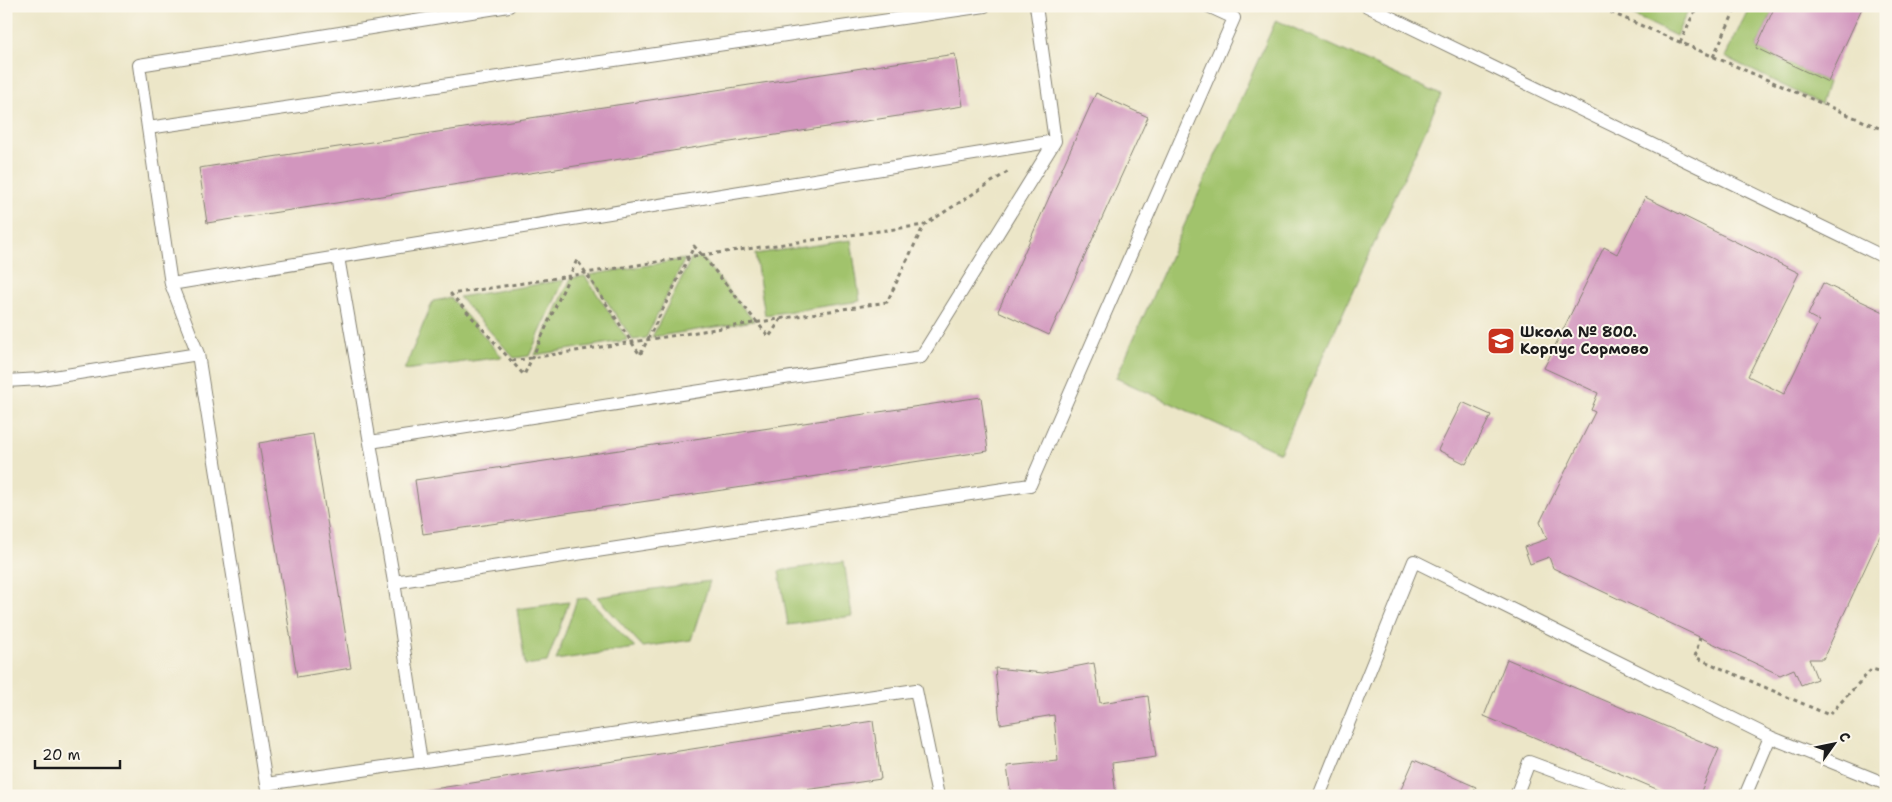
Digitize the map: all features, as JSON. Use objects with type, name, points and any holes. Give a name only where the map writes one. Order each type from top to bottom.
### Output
[{"type":"lane","points":[[509,6],[139,65],[171,284],[198,354],[267,790],[420,762],[916,690],[938,796]]},
{"type":"lane","points":[[148,128],[984,6]]},
{"type":"lane","points":[[370,442],[920,357],[1056,141],[1036,6]]},
{"type":"lane","points":[[394,582],[1030,485],[1234,18],[1208,6]]},
{"type":"lane","points":[[1367,6],[1886,258]]},
{"type":"lane","points":[[171,284],[1056,141]]},
{"type":"lane","points":[[338,257],[394,582],[420,762]]},
{"type":"lane","points":[[6,381],[41,379],[198,354]]},
{"type":"lane","points":[[1319,796],[1414,561],[1770,737],[1886,784]]},
{"type":"lane","points":[[1746,796],[1770,737]]},
{"type":"lane","points":[[1516,796],[1529,762],[1621,796]]},
{"type":"path","points":[[1596,6],[1886,131]]},
{"type":"path","points":[[1680,43],[1698,6]]},
{"type":"path","points":[[1713,56],[1737,6]]},
{"type":"path","points":[[782,318],[769,337],[702,254],[694,246],[689,257],[648,340],[640,355],[632,342],[586,273],[577,260],[570,276],[524,375],[452,294],[570,276],[586,273],[689,257],[702,254],[924,225],[1014,167]]},
{"type":"path","points":[[512,361],[887,302],[924,225]]},
{"type":"path","points":[[1700,637],[1695,657],[1829,715],[1872,669],[1886,673]]},
{"type":"green space","points":[[1614,6],[1657,6],[1666,11],[1669,6],[1690,6],[1676,36]]},
{"type":"green space","points":[[1750,6],[1775,6],[1756,48],[1828,82],[1821,104],[1725,57]]},
{"type":"green space","points":[[1276,20],[1441,95],[1280,453],[1116,378]]},
{"type":"green space","points":[[851,240],[860,301],[765,315],[755,254]]},
{"type":"green space","points":[[701,257],[754,321],[652,337],[691,259]]},
{"type":"green space","points":[[685,259],[646,338],[633,340],[589,275]]},
{"type":"green space","points":[[585,276],[628,340],[535,355],[571,278]]},
{"type":"green space","points":[[564,280],[529,356],[514,358],[459,297]]},
{"type":"green space","points":[[451,298],[502,357],[404,370],[433,301]]},
{"type":"green space","points":[[844,561],[852,616],[788,625],[779,571]]},
{"type":"green space","points":[[710,581],[691,640],[643,647],[597,597]]},
{"type":"green space","points":[[588,598],[635,648],[556,660],[577,599]]},
{"type":"green space","points":[[569,602],[547,662],[525,665],[517,609]]},
{"type":"building","points":[[1775,6],[1863,6],[1828,82],[1756,48]]},
{"type":"building","points":[[955,54],[963,106],[207,223],[199,168]]},
{"type":"building","points":[[1096,93],[1148,117],[1049,335],[998,311]]},
{"type":"building","points":[[1645,197],[1799,273],[1748,376],[1784,394],[1819,321],[1808,315],[1823,283],[1886,313],[1886,523],[1823,659],[1809,659],[1817,679],[1801,685],[1794,669],[1780,675],[1553,568],[1549,557],[1530,564],[1524,547],[1547,539],[1540,522],[1595,412],[1591,410],[1598,393],[1544,368],[1604,247],[1617,254]]},
{"type":"building","points":[[981,397],[988,451],[423,534],[415,480]]},
{"type":"building","points":[[1462,402],[1491,415],[1466,464],[1438,450]]},
{"type":"building","points":[[313,434],[351,668],[297,677],[259,443]]},
{"type":"building","points":[[1507,659],[1719,749],[1699,796],[1673,796],[1484,716]]},
{"type":"building","points":[[1094,663],[1100,703],[1148,696],[1156,757],[1112,763],[1116,796],[1011,796],[1007,766],[1058,761],[1054,715],[1000,724],[995,668],[1043,673]]},
{"type":"building","points":[[873,721],[881,779],[764,796],[388,796]]},
{"type":"building","points":[[1414,760],[1476,787],[1472,796],[1398,796]]},
{"type":"place","name":"Школа № 800. Корпус Сормово","points":[[1501,341]]}]
